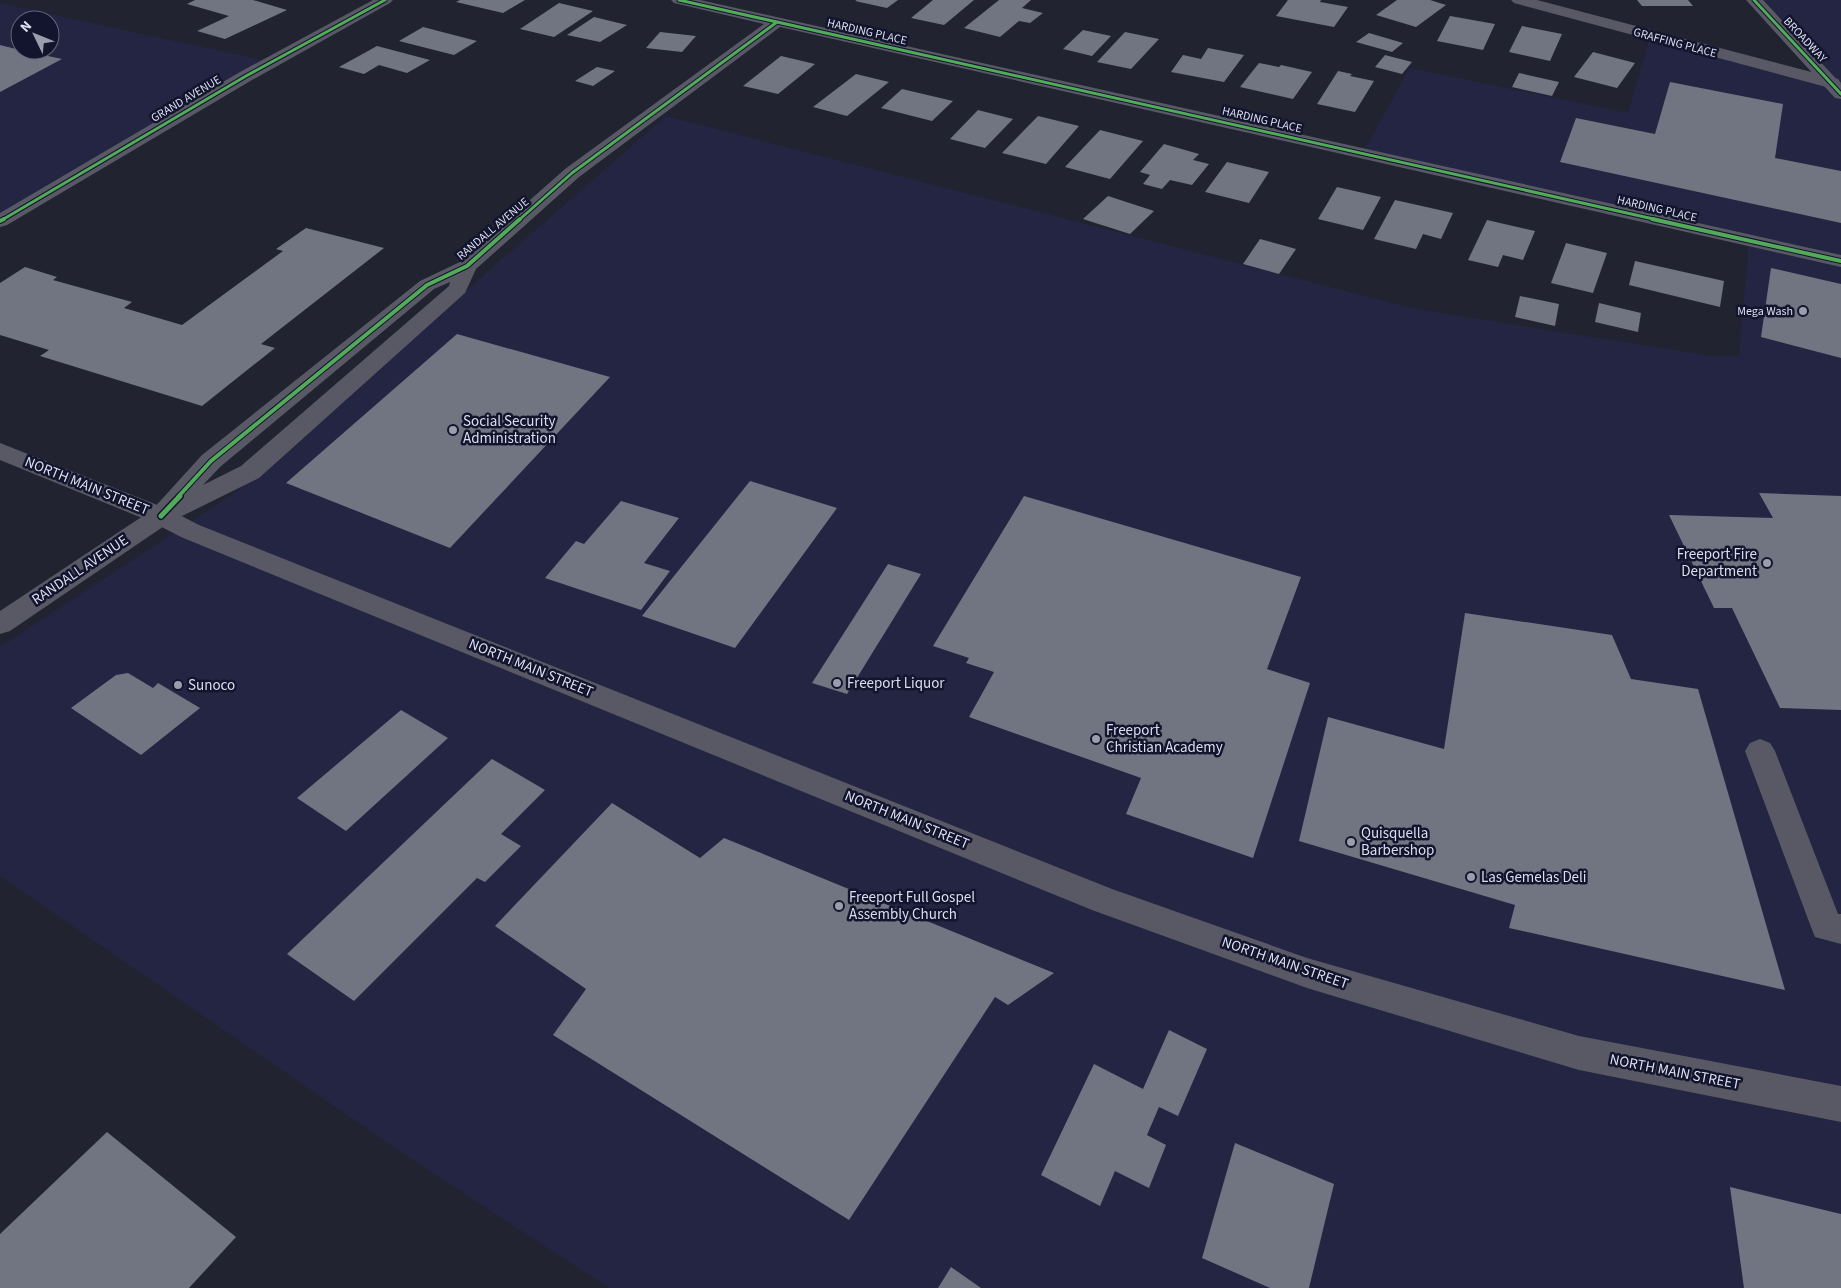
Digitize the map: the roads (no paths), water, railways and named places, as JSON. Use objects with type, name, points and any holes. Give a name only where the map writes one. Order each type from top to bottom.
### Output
[{"type":"street","name":"HARDING PLACE","points":[[679,0],[1841,261]]},
{"type":"street","name":"GRAFFING PLACE","points":[[1519,0],[1836,88]]},
{"type":"street","name":"BROADWAY","points":[[1754,0],[1836,88]]},
{"type":"street","name":"GRAND AVENUE","points":[[0,221],[246,76],[380,1]]},
{"type":"street","name":"RANDALL AVENUE","points":[[160,516],[211,461],[427,285],[468,266],[572,173],[777,22]]},
{"type":"street","name":"RANDALL AVENUE","points":[[0,624],[160,516],[250,472],[458,289],[468,266]]},
{"type":"street","name":"NORTH MAIN STREET","points":[[0,451],[190,530],[1094,896],[1307,972],[1579,1053],[1841,1104]]},
{"type":"street","points":[[1760,751],[1827,928],[1841,929]]},
{"type":"place","name":"Mega Wash","points":[[1803,311]]},
{"type":"place","name":"Social Security Administration","points":[[453,430]]},
{"type":"place","name":"Freeport Fire Department","points":[[1767,563]]},
{"type":"place","name":"Freeport Liquor","points":[[837,683]]},
{"type":"place","name":"Sunoco","points":[[178,685]]},
{"type":"place","name":"Freeport Christian Academy","points":[[1096,739]]},
{"type":"place","name":"Quisquella Barbershop","points":[[1351,842]]},
{"type":"place","name":"Las Gemelas Deli","points":[[1471,877]]},
{"type":"place","name":"Freeport Full Gospel Assembly Church","points":[[839,906]]}]
